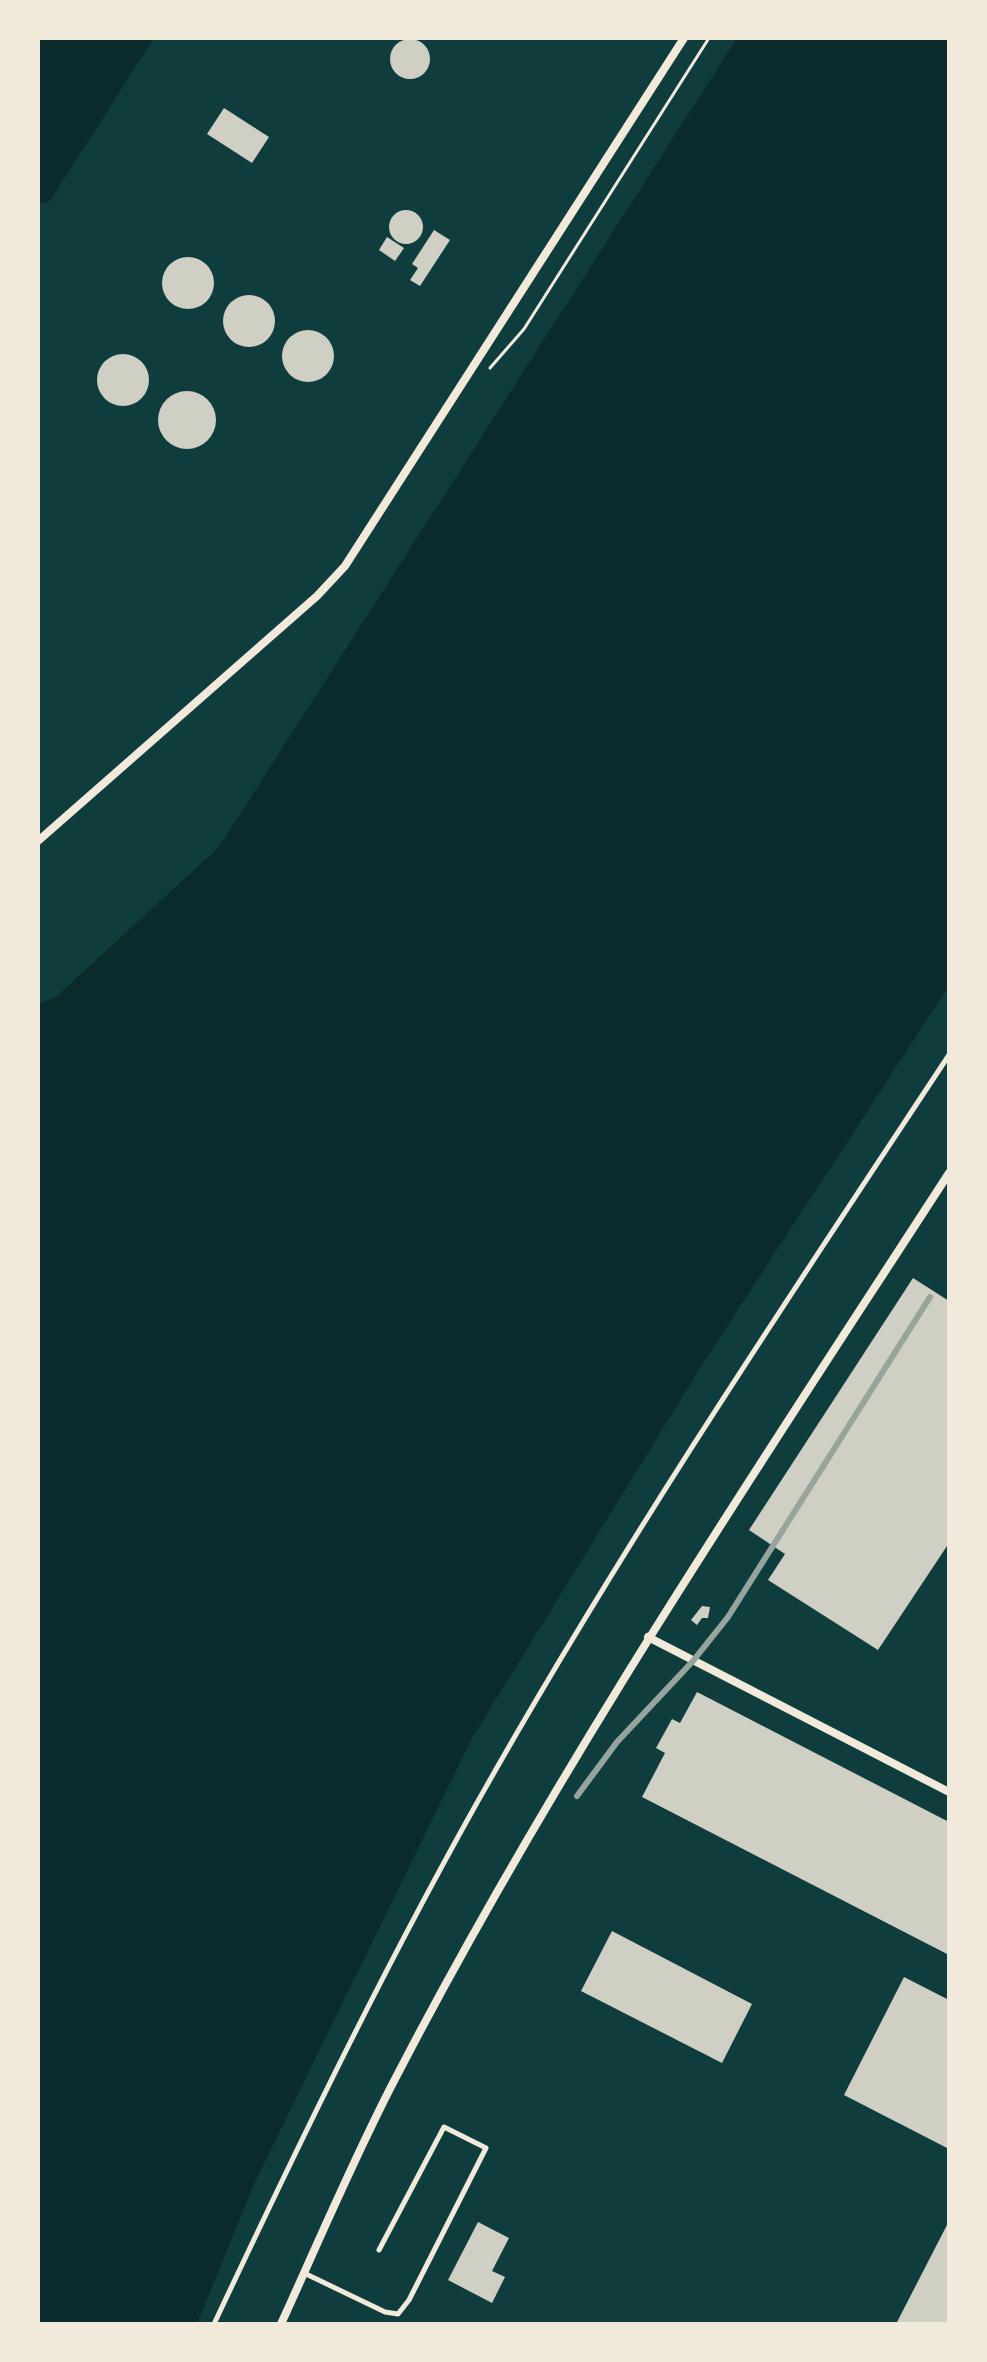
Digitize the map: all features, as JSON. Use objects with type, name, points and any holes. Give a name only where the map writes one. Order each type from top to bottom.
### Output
[{"type":"street","points":[[38,841],[317,596],[345,566],[684,38]]},
{"type":"street","points":[[281,2324],[393,2083],[451,1974],[648,1637],[949,1173]]},
{"type":"street","points":[[648,1637],[949,1792]]},
{"type":"lane","points":[[214,2324],[379,1984],[493,1773],[596,1600],[949,1055]]},
{"type":"lane","points":[[304,2273],[385,2312],[398,2314],[409,2300],[486,2148],[444,2127],[379,2250]]},
{"type":"path","points":[[524,329],[709,38]]},
{"type":"water","points":[[38,38],[154,38],[50,201],[38,204]]},
{"type":"water","points":[[737,38],[949,38],[949,986],[707,1357],[472,1738],[254,2184],[197,2324],[38,2324],[38,1004],[56,997],[219,847]]},
{"type":"building","points":[[410,39],[424,45],[430,59],[424,73],[410,79],[396,73],[390,59],[396,45]]},
{"type":"building","points":[[224,108],[269,137],[252,163],[207,134]]},
{"type":"building","points":[[406,210],[418,215],[423,227],[418,239],[406,244],[394,239],[389,227],[394,215]]},
{"type":"building","points":[[434,230],[450,240],[420,286],[410,280],[418,268],[412,264]]},
{"type":"building","points":[[387,237],[404,248],[395,261],[379,250]]},
{"type":"building","points":[[188,257],[207,264],[214,283],[207,302],[188,309],[169,302],[162,283],[169,264]]},
{"type":"building","points":[[249,295],[268,302],[275,321],[268,340],[249,347],[230,340],[223,321],[230,302]]},
{"type":"building","points":[[308,330],[327,337],[334,356],[327,375],[308,382],[289,375],[282,356],[289,337]]},
{"type":"building","points":[[123,354],[142,361],[149,380],[142,399],[123,406],[104,399],[97,380],[104,361]]},
{"type":"building","points":[[187,391],[198,393],[207,400],[214,409],[214,431],[207,440],[198,447],[187,449],[176,447],[167,440],[160,431],[158,420],[160,409],[167,400],[176,393]]},
{"type":"building","points":[[913,1278],[949,1301],[949,1543],[878,1650],[768,1580],[785,1554],[749,1530]]},
{"type":"building","points":[[702,1606],[710,1607],[708,1618],[702,1618],[697,1625],[691,1620]]},
{"type":"building","points":[[697,1692],[949,1822],[949,1955],[642,1797],[665,1753],[656,1748],[672,1719],[680,1723]]},
{"type":"building","points":[[612,1931],[752,2004],[722,2063],[581,1991]]},
{"type":"building","points":[[904,1977],[949,2000],[949,2149],[844,2095]]},
{"type":"building","points":[[949,2221],[949,2324],[896,2324]]},
{"type":"building","points":[[478,2222],[509,2238],[492,2271],[505,2277],[492,2303],[448,2280]]},
{"type":"railway","points":[[577,1796],[617,1742],[693,1661],[728,1617],[930,1297]]}]
